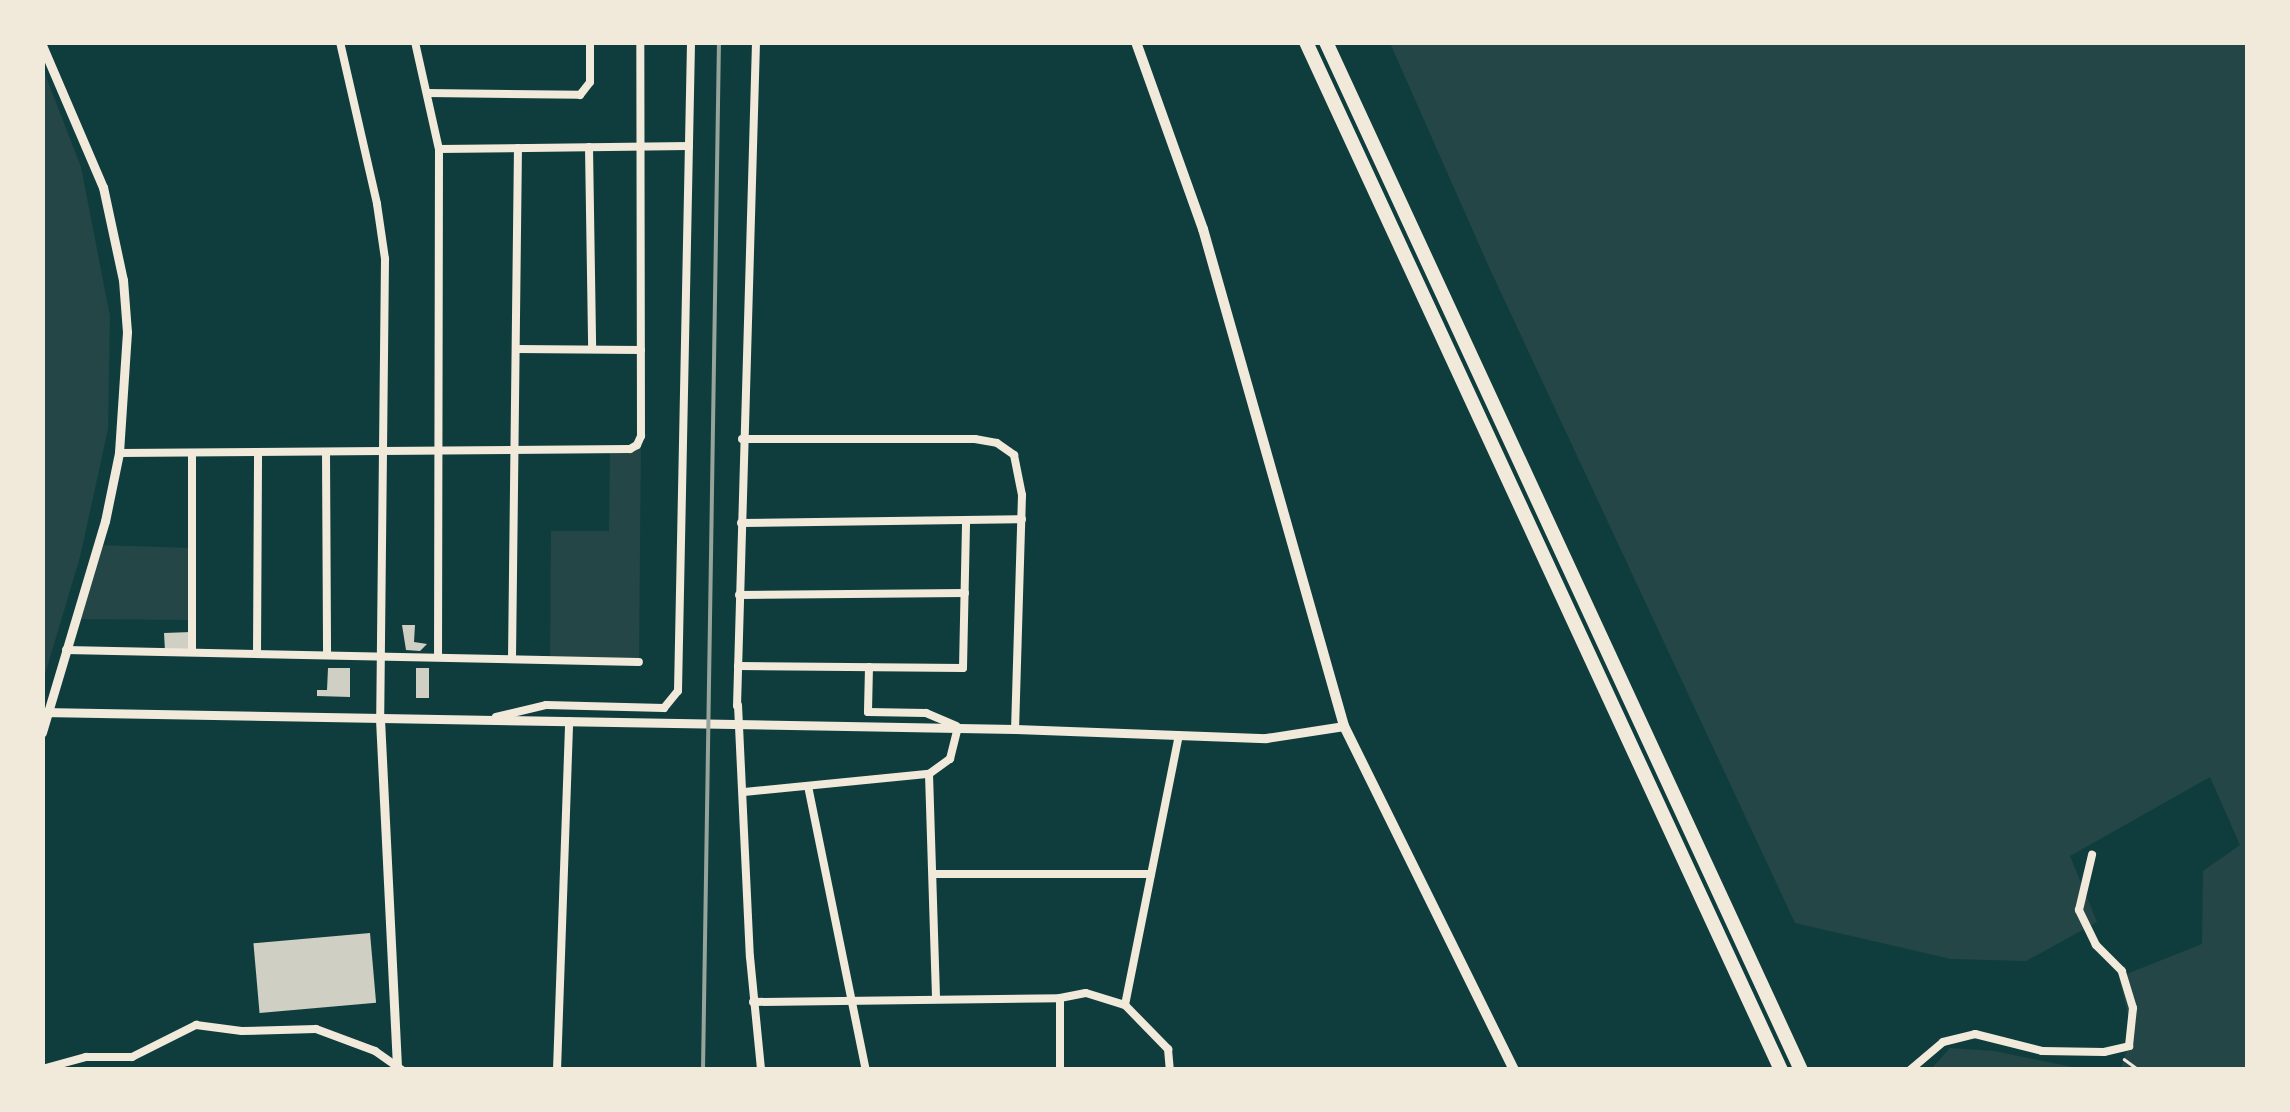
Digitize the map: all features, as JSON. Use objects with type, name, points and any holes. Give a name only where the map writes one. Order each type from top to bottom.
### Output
[{"type":"highway","points":[[1306,42],[1781,1070]]},
{"type":"highway","points":[[1326,42],[1801,1070]]},
{"type":"main road","points":[[1136,42],[1203,229],[1344,726],[1514,1070]]},
{"type":"street","points":[[42,1069],[86,1057],[132,1057],[196,1025],[242,1031],[316,1029],[398,1068],[380,720],[383,236],[340,42]]},
{"type":"street","points":[[415,42],[439,149],[438,658]]},
{"type":"street","points":[[427,94],[580,95],[590,82],[590,42]]},
{"type":"street","points":[[119,453],[630,449],[637,445],[641,436],[640,42]]},
{"type":"street","points":[[481,720],[546,705],[664,708],[678,692],[691,42]]},
{"type":"street","points":[[756,42],[737,703],[761,1070]]},
{"type":"street","points":[[42,45],[97,172],[115,234],[127,332],[119,453],[104,520],[45,712],[42,734]]},
{"type":"street","points":[[439,149],[689,146]]},
{"type":"street","points":[[590,147],[592,350]]},
{"type":"street","points":[[512,659],[518,148]]},
{"type":"street","points":[[517,349],[641,350]]},
{"type":"street","points":[[742,438],[997,443],[1014,455],[1020,473],[1022,520],[1015,729]]},
{"type":"street","points":[[258,452],[258,654]]},
{"type":"street","points":[[326,452],[327,655]]},
{"type":"street","points":[[192,453],[192,652]]},
{"type":"street","points":[[738,666],[964,668],[966,520]]},
{"type":"street","points":[[741,522],[1022,520]]},
{"type":"street","points":[[739,596],[965,593]]},
{"type":"street","points":[[66,650],[640,662]]},
{"type":"street","points":[[869,667],[868,712],[926,713],[961,730]]},
{"type":"street","points":[[45,712],[1015,729],[1266,738],[1344,726]]},
{"type":"street","points":[[557,1070],[569,721]]},
{"type":"street","points":[[744,789],[929,774],[950,760],[961,730]]},
{"type":"street","points":[[1125,1006],[1179,735]]},
{"type":"street","points":[[929,774],[936,998]]},
{"type":"street","points":[[808,786],[866,1070]]},
{"type":"street","points":[[1910,1070],[1943,1042],[1975,1034],[2042,1051],[2104,1052],[2129,1046],[2133,1008],[2122,971],[2096,945],[2079,910],[2092,854]]},
{"type":"street","points":[[934,874],[1151,874]]},
{"type":"street","points":[[754,1002],[1060,998],[1086,993],[1125,1006],[1168,1049],[1170,1070]]},
{"type":"street","points":[[1060,998],[1060,1070]]},
{"type":"path","points":[[2124,1059],[2140,1070]]},
{"type":"shaded area","points":[[1390,43],[2247,43],[2247,1069],[2121,1069],[2132,1032],[2119,977],[2202,944],[2203,871],[2240,845],[2210,777],[2070,856],[2097,922],[2026,961],[1951,959],[1795,923],[1489,267]]},
{"type":"shaded area","points":[[43,69],[81,167],[110,316],[108,429],[80,557],[43,681]]},
{"type":"shaded area","points":[[641,436],[639,662],[550,660],[551,531],[609,531],[610,449],[630,449]]},
{"type":"shaded area","points":[[97,545],[192,548],[192,620],[75,619]]},
{"type":"shaded area","points":[[1950,1048],[1994,1051],[2082,1069],[1931,1069]]},
{"type":"building","points":[[402,625],[415,625],[414,642],[427,644],[420,651],[406,650]]},
{"type":"building","points":[[191,632],[188,651],[165,651],[164,633]]},
{"type":"building","points":[[328,668],[350,668],[350,697],[317,696],[317,690],[327,690]]},
{"type":"building","points":[[416,668],[429,668],[429,698],[416,698]]},
{"type":"building","points":[[370,933],[376,1003],[260,1013],[253,943]]},
{"type":"railway","points":[[703,1070],[719,42]]}]
